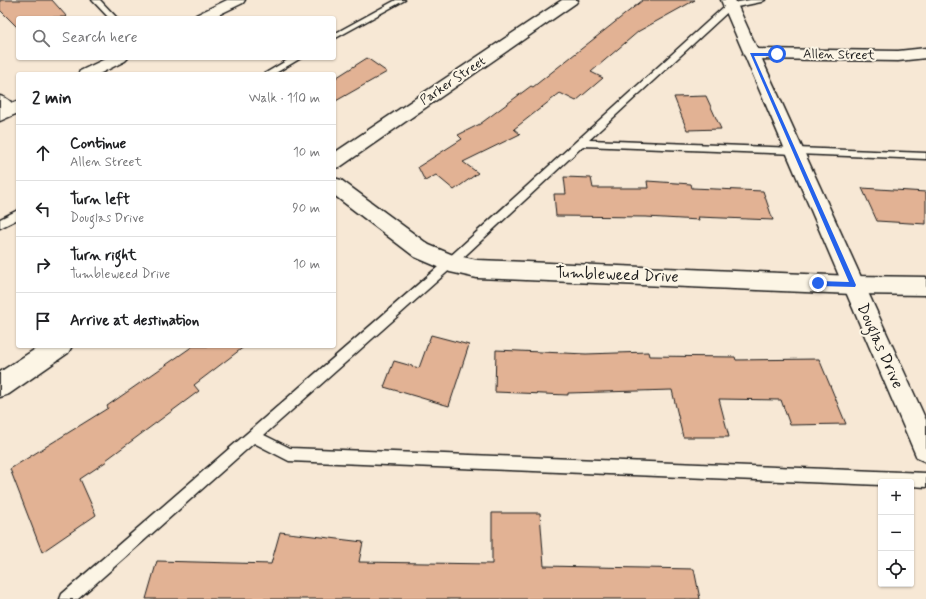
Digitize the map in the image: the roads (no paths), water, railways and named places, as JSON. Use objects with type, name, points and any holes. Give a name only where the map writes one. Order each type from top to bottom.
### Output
[{"type":"street","points":[[205,16],[238,0]]},
{"type":"street","name":"Parker Street","points":[[336,161],[571,0]]},
{"type":"street","name":"Douglas Drive","points":[[729,3],[926,449]]},
{"type":"street","name":"Allen Street","points":[[751,54],[898,56],[926,53]]},
{"type":"street","points":[[90,72],[116,60]]},
{"type":"street","name":"Tumbleweed Drive","points":[[336,186],[422,251],[450,263],[477,269],[853,285],[926,286]]},
{"type":"street","points":[[0,386],[57,348]]},
{"type":"lane","points":[[96,0],[111,16]]},
{"type":"lane","points":[[336,36],[401,0]]},
{"type":"lane","points":[[67,599],[450,263],[581,143],[729,3],[762,0]]},
{"type":"lane","points":[[272,72],[293,60]]},
{"type":"lane","points":[[581,143],[926,156]]},
{"type":"lane","points":[[0,224],[16,215]]},
{"type":"lane","points":[[253,436],[289,454],[926,480]]}]
